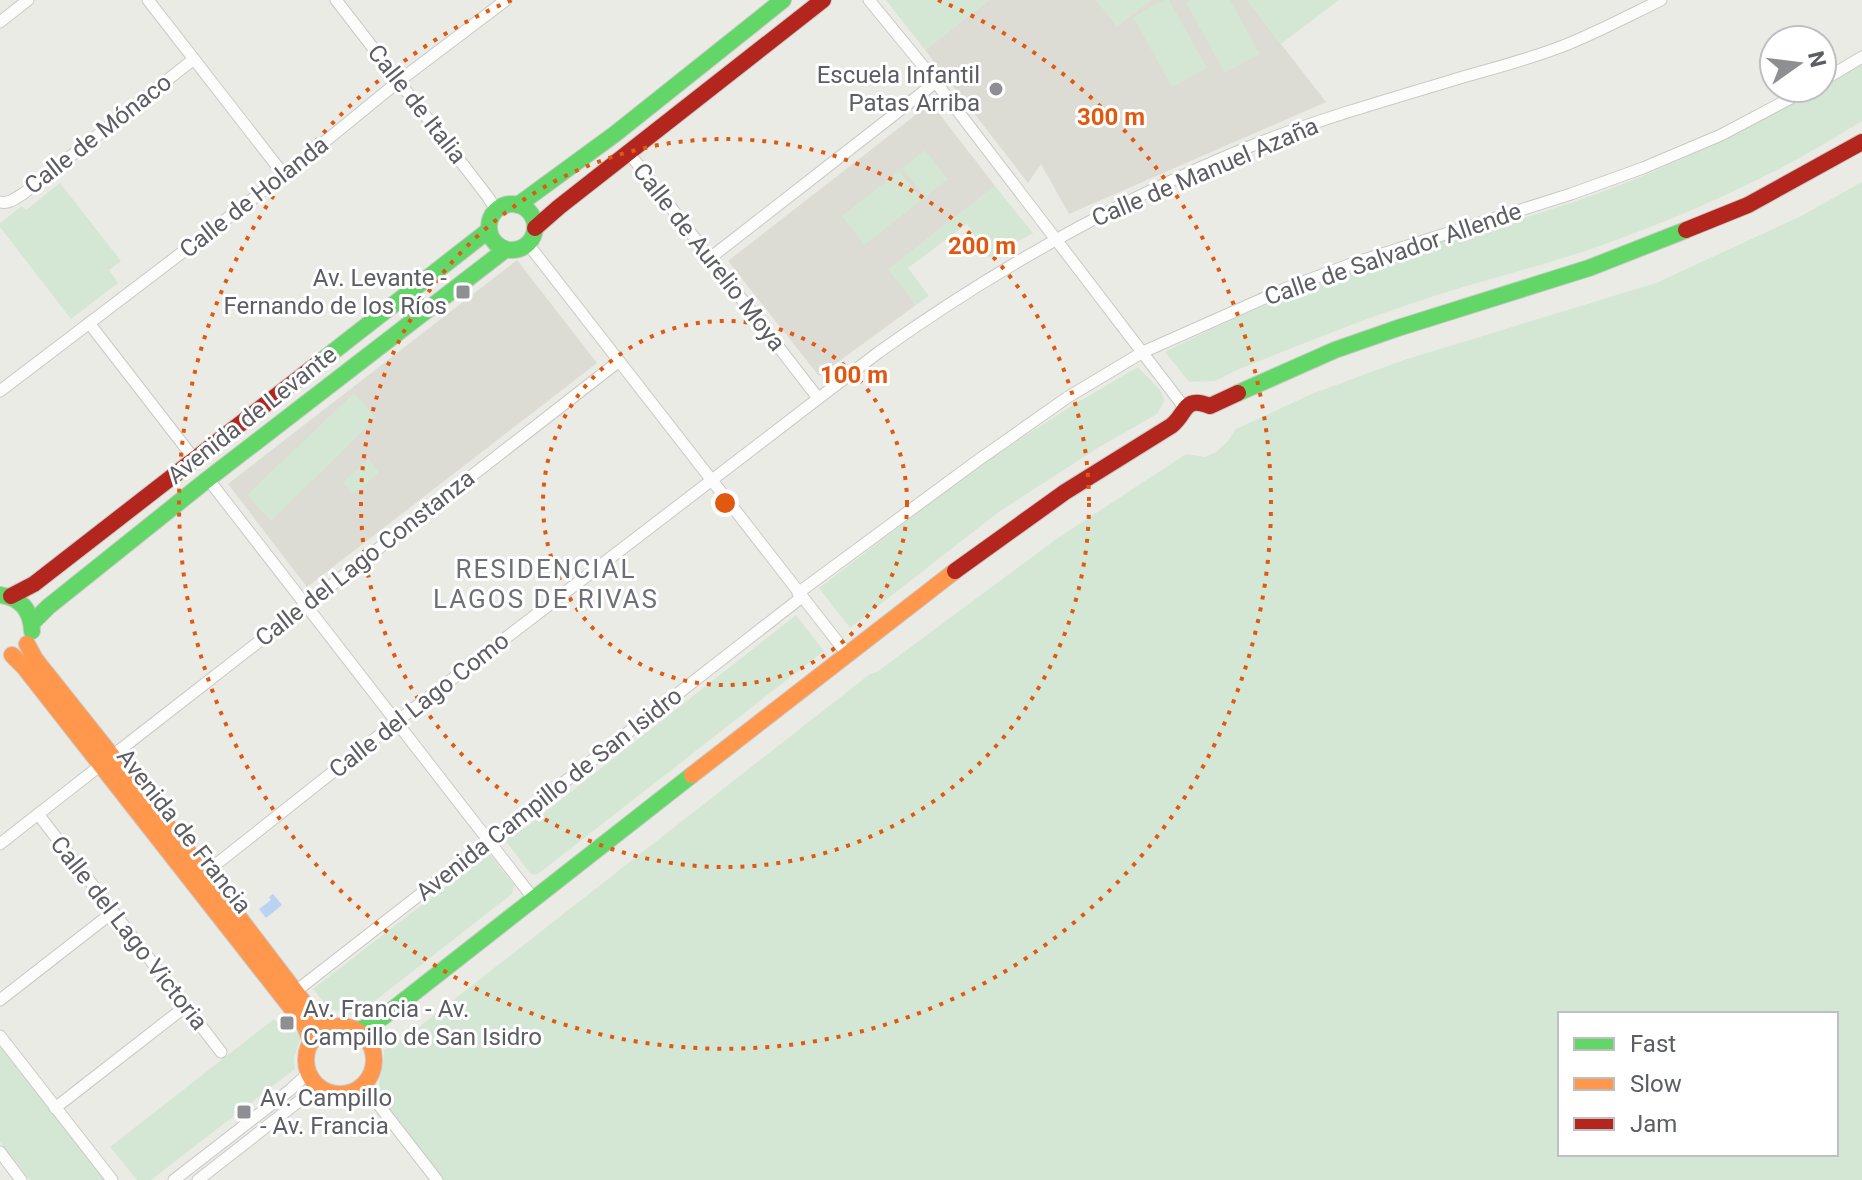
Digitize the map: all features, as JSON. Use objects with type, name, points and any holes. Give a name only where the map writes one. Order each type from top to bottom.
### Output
[{"type":"street","points":[[0,22],[28,0]]},
{"type":"street","points":[[148,0],[284,175]]},
{"type":"street","name":"Calle de Italia","points":[[336,0],[496,210]]},
{"type":"street","name":"Calle de Holanda","points":[[0,391],[284,175],[399,81],[506,0]]},
{"type":"street","points":[[518,205],[615,134],[783,0]]},
{"type":"street","points":[[535,228],[823,0]]},
{"type":"street","points":[[869,0],[936,82],[1184,407]]},
{"type":"street","name":"Calle de Manuel Azaña","points":[[711,481],[931,315],[1055,240],[1157,188],[1262,142],[1566,44],[1661,0]]},
{"type":"street","points":[[1838,71],[1862,57]]},
{"type":"street","name":"Calle de Mónaco","points":[[0,202],[13,200],[24,193],[194,59]]},
{"type":"street","points":[[710,258],[936,82]]},
{"type":"street","name":"Calle de Salvador Allende","points":[[800,595],[1003,443],[1068,397],[1143,352],[1287,288],[1354,263],[1643,168],[1721,135],[1780,104]]},
{"type":"street","points":[[358,1030],[383,1017],[976,555],[1120,456],[1178,421],[1184,407],[1197,401],[1210,406],[1335,350],[1621,257],[1748,205],[1862,142]]},
{"type":"street","name":"Calle de Aurelio Moya","points":[[629,153],[818,398]]},
{"type":"street","points":[[510,204],[518,205],[530,213],[535,228],[532,240],[517,250],[505,250],[494,242],[489,223],[496,210],[510,204]]},
{"type":"street","name":"Avenida de Levante","points":[[6,595],[34,584],[489,230]]},
{"type":"street","points":[[528,244],[847,654]]},
{"type":"street","name":"Avenida de Levante","points":[[32,623],[208,479],[505,250]]},
{"type":"street","points":[[89,323],[195,460]]},
{"type":"street","name":"Calle del Lago Constanza","points":[[0,844],[618,362]]},
{"type":"street","points":[[208,479],[533,898]]},
{"type":"street","name":"Calle del Lago Como","points":[[205,873],[711,481]]},
{"type":"street","points":[[5,659],[27,644],[32,623],[29,611],[22,602],[6,595]]},
{"type":"street","name":"Avenida Campillo de San Isidro","points":[[296,991],[800,595]]},
{"type":"street","name":"Avenida de Francia","points":[[27,644],[107,761],[304,1024],[311,1041]]},
{"type":"street","name":"Avenida de Francia","points":[[5,659],[24,667],[205,873],[326,1028]]},
{"type":"street","name":"Calle del Lago Victoria","points":[[38,814],[221,1052]]},
{"type":"street","points":[[0,1000],[113,912]]},
{"type":"street","points":[[55,1108],[186,1006]]},
{"type":"street","points":[[348,1026],[358,1030],[369,1041],[374,1055],[372,1070],[357,1089],[338,1094],[329,1092],[320,1088],[308,1071],[307,1050],[311,1041],[326,1028],[348,1026]]},
{"type":"street","points":[[0,1036],[112,1180]]},
{"type":"street","points":[[174,1180],[290,1090],[308,1071]]},
{"type":"street","points":[[364,1083],[432,1179]]},
{"type":"street","points":[[198,1180],[312,1091],[320,1088]]},
{"type":"street","points":[[1,1153],[21,1180]]},
{"type":"shaded area","points":[[989,0],[1096,0],[1117,26],[1151,0],[1247,0],[1326,102],[1069,214],[1041,164],[1028,183],[925,50]]},
{"type":"shaded area","points":[[931,103],[995,186],[889,269],[916,305],[819,376],[728,261]]},
{"type":"shaded area","points":[[517,260],[597,363],[307,587],[228,484]]},
{"type":"green space","points":[[886,0],[989,0],[925,50]]},
{"type":"green space","points":[[1096,0],[1151,0],[1117,26]]},
{"type":"green space","points":[[1169,0],[1207,68],[1172,87],[1133,17]]},
{"type":"green space","points":[[1191,0],[1230,0],[1260,54],[1225,73],[1186,3]]},
{"type":"green space","points":[[1247,0],[1339,0],[1281,44]]},
{"type":"green space","points":[[1862,62],[1862,121],[1773,172],[1648,228],[1591,249],[1391,311],[1324,335],[1215,381],[1189,382],[1165,352],[1257,308],[1352,270],[1554,208],[1651,172],[1791,104],[1838,104],[1838,76]]},
{"type":"green space","points":[[925,150],[948,179],[925,197],[902,168]]},
{"type":"green space","points":[[899,171],[922,200],[864,245],[842,216]]},
{"type":"green space","points":[[1862,182],[1862,1180],[443,1180],[378,1095],[381,1092],[384,1050],[406,1037],[870,674],[877,672],[1055,540],[1186,454],[1205,457],[1216,452],[1236,429],[1314,393],[1404,360],[1656,283],[1801,216]]},
{"type":"green space","points":[[60,183],[121,261],[109,270],[118,283],[71,319],[0,227],[0,223],[22,206],[26,210]]},
{"type":"green space","points":[[995,186],[1033,233],[989,258],[967,224],[908,268],[929,296],[916,305],[888,269]]},
{"type":"green space","points":[[1138,367],[1164,398],[1157,414],[1000,511],[850,628],[819,588],[980,465]]},
{"type":"green space","points":[[354,393],[376,418],[271,521],[247,495]]},
{"type":"green space","points":[[369,459],[379,472],[353,495],[343,482]]},
{"type":"green space","points":[[796,615],[824,651],[538,874],[530,873],[502,836],[520,823],[525,828]]},
{"type":"green space","points":[[489,853],[514,885],[512,894],[367,1007],[336,1010],[321,999],[313,989]]},
{"type":"green space","points":[[274,1019],[287,1031],[297,1032],[301,1037],[294,1058],[295,1069],[151,1180],[137,1180],[110,1147]]},
{"type":"green space","points":[[0,1042],[107,1180],[30,1180],[0,1142]]},
{"type":"water","points":[[273,894],[282,905],[266,918],[259,909],[271,900],[269,897]]},
{"type":"traffic: fast","points":[[518,205],[615,134],[783,0]]},
{"type":"traffic: fast","points":[[512,204],[529,210],[535,227],[529,244],[512,250],[495,244],[489,227],[495,210],[512,204]]},
{"type":"traffic: fast","points":[[320,362],[489,230]]},
{"type":"traffic: fast","points":[[1238,393],[1335,350],[1589,268],[1686,230]]},
{"type":"traffic: fast","points":[[32,623],[208,479],[505,250]]},
{"type":"traffic: fast","points":[[0,595],[24,606],[32,631]]},
{"type":"traffic: fast","points":[[358,1030],[383,1017],[692,775]]},
{"type":"traffic: slow","points":[[692,775],[955,571]]},
{"type":"traffic: slow","points":[[27,644],[35,659],[326,1028]]},
{"type":"traffic: slow","points":[[12,655],[304,1024],[311,1041]]},
{"type":"traffic: slow","points":[[340,1026],[364,1036],[374,1060],[364,1084],[340,1094],[316,1084],[306,1060],[316,1036],[340,1026]]},
{"type":"traffic: jam","points":[[535,228],[823,0]]},
{"type":"traffic: jam","points":[[1686,230],[1748,205],[1862,142]]},
{"type":"traffic: jam","points":[[11,596],[34,584],[320,362]]},
{"type":"traffic: jam","points":[[955,571],[1065,492],[1171,426],[1190,404],[1210,406],[1238,393]]},
{"type":"place","name":"Escuela Infantil Patas Arriba","points":[[996,89]]},
{"type":"place","name":"Av. Levante - Fernando de los Ríos","points":[[463,292]]},
{"type":"place","name":"Av. Francia - Av. Campillo de San Isidro","points":[[287,1023]]},
{"type":"place","name":"Av. Campillo - Av. Francia","points":[[244,1112]]},
{"type":"district","name":"RESIDENCIAL LAGOS DE RIVAS","points":[[546,584]]}]
